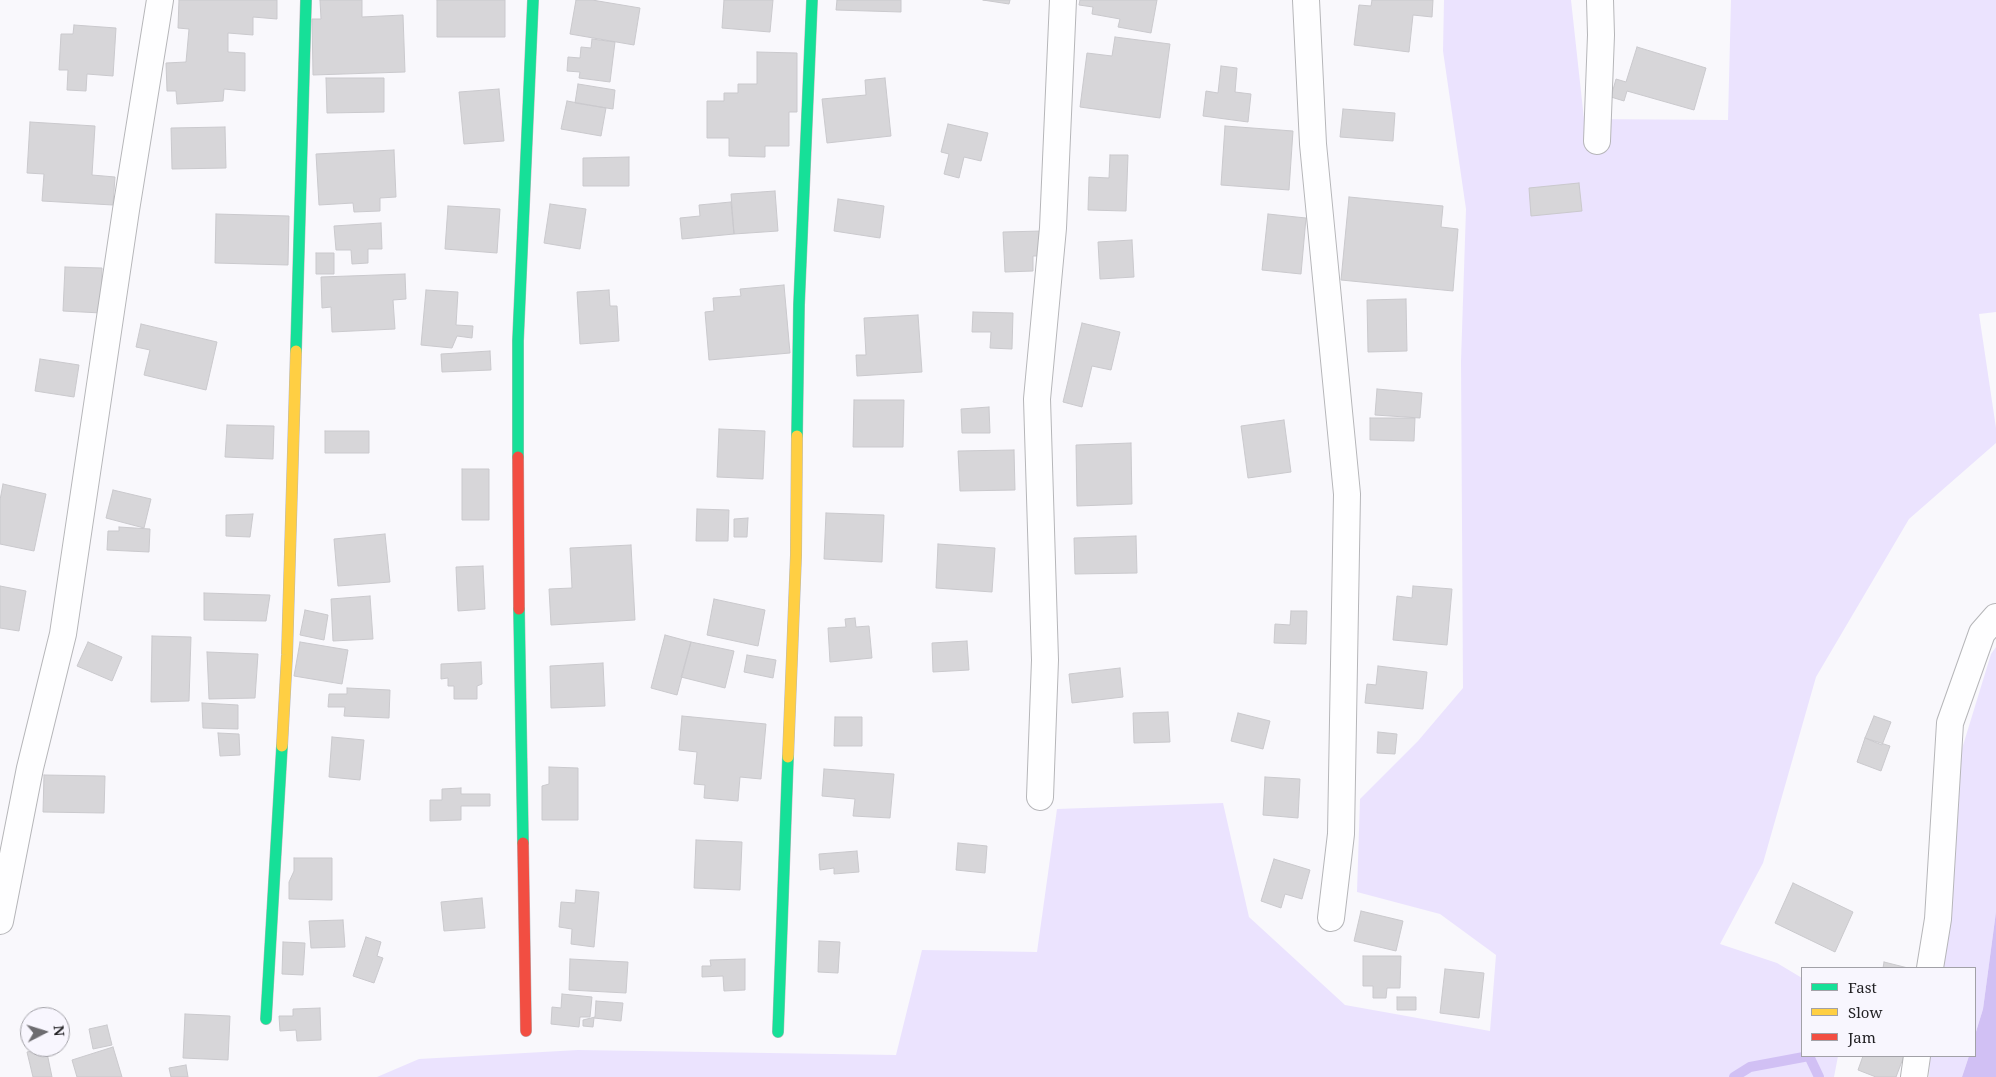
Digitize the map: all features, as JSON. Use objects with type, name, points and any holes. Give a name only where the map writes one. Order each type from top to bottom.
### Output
[{"type":"street","points":[[0,921],[30,768],[63,634],[126,210],[160,0]]},
{"type":"street","points":[[266,1019],[286,656],[306,0]]},
{"type":"street","points":[[526,1031],[519,584],[518,341],[533,0]]},
{"type":"street","points":[[778,1032],[796,555],[798,304],[812,0]]},
{"type":"street","points":[[1040,797],[1045,660],[1037,399],[1053,228],[1062,0]]},
{"type":"street","points":[[1306,0],[1313,144],[1347,494],[1341,834],[1331,918]]},
{"type":"street","points":[[1597,141],[1601,35],[1600,0]]},
{"type":"street","points":[[1930,967],[1938,919],[1950,723],[1982,633],[1996,617]]},
{"type":"street","points":[[1914,1077],[1917,1057]]},
{"type":"shaded area","points":[[1444,0],[1571,0],[1584,119],[1728,120],[1731,0],[1996,0],[1996,312],[1979,314],[1996,428],[1996,443],[1909,519],[1816,677],[1763,863],[1720,944],[1777,963],[1801,977],[1801,1057],[1838,1057],[1834,1077],[377,1077],[419,1059],[578,1050],[896,1055],[922,950],[1037,952],[1057,809],[1223,803],[1249,917],[1345,1005],[1490,1031],[1496,955],[1440,914],[1357,892],[1360,799],[1418,741],[1463,688],[1461,361],[1466,209],[1443,51]]},
{"type":"shaded area","points":[[1996,647],[1996,912],[1983,1009],[1976,1032],[1976,967],[1939,967],[1961,752],[1991,654]]},
{"type":"shaded area","points":[[1996,912],[1996,1077],[1962,1077],[1969,1057],[1976,1057],[1976,1032],[1983,1009]]},
{"type":"shaded area","points":[[1930,1057],[1969,1057],[1962,1077],[1929,1077]]},
{"type":"building","points":[[179,0],[277,0],[277,19],[253,17],[253,35],[228,33],[228,52],[245,53],[245,91],[224,89],[223,101],[177,104],[176,91],[167,91],[166,63],[186,62],[189,29],[178,28]]},
{"type":"building","points":[[320,0],[362,0],[362,17],[403,15],[405,72],[313,75],[312,19],[321,19]]},
{"type":"building","points":[[437,0],[505,0],[505,37],[437,37]]},
{"type":"building","points":[[576,0],[592,0],[640,8],[634,45],[570,34]]},
{"type":"building","points":[[724,0],[773,0],[770,32],[722,28]]},
{"type":"building","points":[[837,0],[901,0],[901,12],[836,10]]},
{"type":"building","points":[[983,0],[1010,0],[1009,4]]},
{"type":"building","points":[[1080,0],[1157,0],[1151,33],[1118,27],[1120,19],[1092,14],[1093,7],[1079,5]]},
{"type":"building","points":[[1372,0],[1433,0],[1432,17],[1413,15],[1409,52],[1354,45],[1359,5],[1371,6]]},
{"type":"building","points":[[74,25],[116,28],[113,76],[87,74],[86,91],[67,90],[68,70],[59,70],[61,34],[73,34]]},
{"type":"building","points":[[1115,37],[1170,44],[1160,118],[1080,107],[1087,53],[1112,56]]},
{"type":"building","points":[[592,39],[615,42],[610,82],[579,78],[580,72],[567,71],[568,57],[580,58],[581,47],[591,48]]},
{"type":"building","points":[[1637,47],[1706,68],[1694,110],[1627,91],[1624,101],[1611,97],[1616,79],[1626,82]]},
{"type":"building","points":[[757,52],[797,53],[797,112],[789,112],[789,146],[765,146],[765,157],[729,156],[729,138],[707,138],[707,101],[724,101],[724,93],[738,93],[738,84],[757,84]]},
{"type":"building","points":[[1221,66],[1237,68],[1235,92],[1251,94],[1248,122],[1203,116],[1206,91],[1218,93]]},
{"type":"building","points":[[326,78],[384,78],[384,112],[327,113]]},
{"type":"building","points":[[885,78],[891,136],[827,143],[822,99],[866,95],[865,80]]},
{"type":"building","points":[[578,84],[615,90],[613,109],[575,103]]},
{"type":"building","points":[[499,89],[504,141],[464,144],[459,92]]},
{"type":"building","points":[[567,101],[606,108],[601,136],[561,129]]},
{"type":"building","points":[[1343,109],[1395,113],[1393,141],[1340,137]]},
{"type":"building","points":[[30,122],[95,126],[92,175],[115,177],[113,205],[42,201],[44,174],[27,173]]},
{"type":"building","points":[[948,124],[988,133],[981,161],[964,157],[959,178],[944,174],[949,154],[941,152]]},
{"type":"building","points":[[1225,126],[1293,131],[1289,190],[1221,185]]},
{"type":"building","points":[[225,127],[226,168],[172,169],[171,128]]},
{"type":"building","points":[[394,150],[396,197],[380,198],[380,211],[354,212],[353,203],[319,205],[316,154]]},
{"type":"building","points":[[1110,155],[1128,155],[1126,211],[1088,210],[1089,177],[1109,178]]},
{"type":"building","points":[[629,157],[629,186],[583,186],[583,158]]},
{"type":"building","points":[[1579,183],[1582,211],[1531,216],[1529,188]]},
{"type":"building","points":[[775,191],[778,231],[734,234],[731,194]]},
{"type":"building","points":[[1349,197],[1443,206],[1441,227],[1458,229],[1453,291],[1341,280]]},
{"type":"building","points":[[838,199],[884,206],[880,238],[834,231]]},
{"type":"building","points":[[731,202],[734,234],[682,239],[680,218],[700,216],[699,205]]},
{"type":"building","points":[[550,204],[586,209],[580,249],[544,243]]},
{"type":"building","points":[[448,206],[500,209],[497,253],[445,249]]},
{"type":"building","points":[[216,214],[289,216],[288,265],[215,263]]},
{"type":"building","points":[[1268,214],[1306,218],[1301,274],[1262,270]]},
{"type":"building","points":[[381,223],[382,249],[368,249],[368,263],[352,264],[351,250],[336,250],[334,226]]},
{"type":"building","points":[[1042,231],[1042,256],[1033,256],[1033,271],[1005,272],[1003,232]]},
{"type":"building","points":[[1132,240],[1134,277],[1100,279],[1098,242]]},
{"type":"building","points":[[316,253],[334,253],[334,274],[316,274]]},
{"type":"building","points":[[65,267],[102,268],[101,313],[63,311]]},
{"type":"building","points":[[405,274],[406,299],[393,300],[395,329],[332,332],[331,307],[322,308],[321,277]]},
{"type":"building","points":[[784,285],[790,353],[709,360],[705,312],[714,311],[713,298],[741,296],[740,289]]},
{"type":"building","points":[[426,290],[458,292],[456,325],[473,326],[472,338],[457,336],[452,348],[421,345]]},
{"type":"building","points":[[609,290],[610,306],[617,306],[619,341],[580,344],[577,292]]},
{"type":"building","points":[[1406,299],[1407,351],[1368,352],[1367,300]]},
{"type":"building","points":[[973,312],[1013,313],[1012,349],[990,348],[991,332],[972,332]]},
{"type":"building","points":[[918,315],[922,372],[857,376],[856,355],[866,355],[864,318]]},
{"type":"building","points":[[1082,323],[1120,332],[1111,370],[1092,366],[1082,407],[1063,402]]},
{"type":"building","points":[[141,324],[217,342],[206,390],[144,375],[150,350],[136,347]]},
{"type":"building","points":[[490,351],[491,370],[442,372],[441,354]]},
{"type":"building","points":[[40,359],[79,365],[74,397],[35,391]]},
{"type":"building","points":[[1377,389],[1422,393],[1420,418],[1375,415]]},
{"type":"building","points":[[854,400],[904,400],[903,447],[853,447]]},
{"type":"building","points":[[989,407],[990,433],[962,433],[961,409]]},
{"type":"building","points":[[1370,418],[1415,418],[1414,441],[1370,440]]},
{"type":"building","points":[[1284,420],[1291,472],[1248,478],[1241,426]]},
{"type":"building","points":[[227,425],[274,426],[273,459],[225,457]]},
{"type":"building","points":[[719,429],[765,431],[763,479],[717,477]]},
{"type":"building","points":[[325,431],[369,431],[369,453],[325,453]]},
{"type":"building","points":[[1131,443],[1132,504],[1077,506],[1076,445]]},
{"type":"building","points":[[1014,450],[1015,490],[960,491],[958,451]]},
{"type":"building","points":[[462,469],[489,469],[489,520],[462,520]]},
{"type":"building","points":[[3,484],[46,494],[34,551],[0,544],[0,500]]},
{"type":"building","points":[[113,490],[151,499],[144,528],[106,518]]},
{"type":"building","points":[[697,509],[729,510],[728,541],[696,541]]},
{"type":"building","points":[[826,513],[884,515],[882,562],[824,559]]},
{"type":"building","points":[[253,514],[250,537],[226,536],[226,515]]},
{"type":"building","points":[[748,518],[747,537],[734,537],[734,519]]},
{"type":"building","points":[[119,527],[150,529],[149,552],[107,550],[108,531],[119,531]]},
{"type":"building","points":[[385,534],[390,582],[338,586],[334,539]]},
{"type":"building","points":[[1136,536],[1137,573],[1075,574],[1074,538]]},
{"type":"building","points":[[938,544],[995,548],[992,592],[936,588]]},
{"type":"building","points":[[631,545],[635,620],[551,625],[549,589],[572,588],[570,548]]},
{"type":"building","points":[[483,566],[485,609],[458,611],[456,567]]},
{"type":"building","points":[[0,586],[26,591],[19,631],[0,628]]},
{"type":"building","points":[[1413,586],[1452,589],[1447,645],[1393,640],[1397,596],[1412,598]]},
{"type":"building","points":[[204,593],[270,595],[266,621],[204,620]]},
{"type":"building","points":[[370,596],[373,639],[333,641],[331,599]]},
{"type":"building","points":[[714,599],[765,610],[758,646],[707,635]]},
{"type":"building","points":[[305,610],[328,615],[324,640],[300,635]]},
{"type":"building","points":[[1291,611],[1307,611],[1306,644],[1274,643],[1275,624],[1290,625]]},
{"type":"building","points":[[855,618],[856,627],[869,626],[872,658],[830,662],[828,628],[846,627],[845,619]]},
{"type":"building","points":[[665,635],[691,642],[677,695],[651,688]]},
{"type":"building","points":[[152,636],[191,637],[189,701],[151,702]]},
{"type":"building","points":[[967,641],[969,670],[933,672],[932,643]]},
{"type":"building","points":[[88,642],[122,657],[112,681],[77,666]]},
{"type":"building","points":[[300,642],[348,650],[342,684],[294,676]]},
{"type":"building","points":[[691,642],[734,651],[725,688],[681,677]]},
{"type":"building","points":[[207,652],[258,654],[255,698],[209,699]]},
{"type":"building","points":[[747,655],[776,660],[773,678],[744,672]]},
{"type":"building","points":[[481,662],[482,684],[477,686],[477,699],[454,699],[454,686],[448,686],[448,678],[441,679],[441,664]]},
{"type":"building","points":[[603,663],[605,706],[551,708],[550,666]]},
{"type":"building","points":[[1378,666],[1427,672],[1423,709],[1365,703],[1367,684],[1376,685]]},
{"type":"building","points":[[1120,668],[1123,697],[1072,703],[1069,674]]},
{"type":"building","points":[[347,688],[390,690],[389,718],[344,716],[345,707],[328,707],[329,694],[347,694]]},
{"type":"building","points":[[202,703],[238,705],[238,729],[203,728]]},
{"type":"building","points":[[1168,712],[1170,742],[1134,743],[1133,713]]},
{"type":"building","points":[[1238,713],[1270,721],[1263,749],[1231,741]]},
{"type":"building","points":[[682,716],[766,724],[761,779],[740,777],[738,801],[704,798],[705,785],[694,784],[697,752],[679,750]]},
{"type":"building","points":[[1874,716],[1891,722],[1882,745],[1865,738]]},
{"type":"building","points":[[835,717],[862,717],[862,746],[834,746]]},
{"type":"building","points":[[1378,732],[1397,734],[1395,754],[1377,753]]},
{"type":"building","points":[[218,733],[239,734],[240,755],[220,756]]},
{"type":"building","points":[[332,737],[364,740],[360,780],[329,777]]},
{"type":"building","points":[[1865,738],[1890,746],[1881,771],[1857,762]]},
{"type":"building","points":[[549,767],[578,768],[578,820],[542,820],[542,786],[549,784]]},
{"type":"building","points":[[824,769],[894,774],[890,818],[853,816],[855,799],[822,796]]},
{"type":"building","points":[[44,775],[105,776],[104,813],[43,812]]},
{"type":"building","points":[[1265,777],[1300,779],[1298,818],[1263,815]]},
{"type":"building","points":[[461,788],[461,794],[490,794],[490,806],[461,806],[461,820],[430,821],[430,800],[442,800],[442,789]]},
{"type":"building","points":[[696,840],[742,842],[740,890],[694,888]]},
{"type":"building","points":[[958,843],[987,846],[985,873],[956,870]]},
{"type":"building","points":[[857,851],[859,872],[834,874],[834,868],[820,870],[819,854]]},
{"type":"building","points":[[294,858],[332,858],[332,900],[289,899],[289,882],[294,871]]},
{"type":"building","points":[[1274,859],[1310,870],[1302,899],[1285,894],[1281,908],[1261,901]]},
{"type":"building","points":[[1793,883],[1853,912],[1835,952],[1775,923]]},
{"type":"building","points":[[576,890],[599,892],[594,947],[571,944],[572,929],[559,927],[561,902],[575,903]]},
{"type":"building","points":[[482,898],[485,928],[444,931],[441,902]]},
{"type":"building","points":[[1361,911],[1403,921],[1396,951],[1354,941]]},
{"type":"building","points":[[343,920],[345,947],[311,948],[309,921]]},
{"type":"building","points":[[366,937],[381,942],[377,956],[383,958],[374,983],[353,976]]},
{"type":"building","points":[[819,941],[840,942],[838,973],[818,972]]},
{"type":"building","points":[[283,942],[305,943],[303,975],[282,974]]},
{"type":"building","points":[[1363,956],[1401,956],[1400,988],[1387,988],[1386,998],[1373,998],[1373,986],[1363,986]]},
{"type":"building","points":[[570,959],[628,962],[626,993],[569,990]]},
{"type":"building","points":[[745,959],[745,990],[724,991],[723,976],[702,977],[702,966],[711,966],[710,960]]},
{"type":"building","points":[[1884,962],[1904,967],[1883,967]]},
{"type":"building","points":[[1445,969],[1484,973],[1479,1018],[1440,1013]]},
{"type":"building","points":[[562,994],[592,997],[590,1017],[580,1017],[579,1027],[551,1024],[552,1007],[561,1008]]},
{"type":"building","points":[[1397,997],[1416,997],[1416,1010],[1397,1010]]},
{"type":"building","points":[[596,1001],[623,1003],[621,1021],[594,1018],[593,1027],[583,1026],[583,1020],[595,1017]]},
{"type":"building","points":[[320,1008],[321,1040],[297,1041],[296,1030],[280,1031],[279,1016],[293,1016],[293,1009]]},
{"type":"building","points":[[185,1014],[230,1016],[228,1060],[183,1058]]},
{"type":"building","points":[[107,1025],[112,1045],[93,1049],[89,1029]]},
{"type":"building","points":[[113,1047],[122,1077],[77,1077],[72,1060]]},
{"type":"building","points":[[28,1057],[48,1057],[52,1077],[33,1077]]},
{"type":"building","points":[[1863,1057],[1904,1057],[1896,1077],[1876,1077],[1858,1070]]},
{"type":"building","points":[[186,1065],[188,1077],[171,1077],[169,1068]]},
{"type":"waterway","points":[[1734,1077],[1750,1067],[1804,1057]]},
{"type":"waterway","points":[[1809,1057],[1819,1077]]},
{"type":"traffic: fast","points":[[296,351],[306,0]]},
{"type":"traffic: fast","points":[[518,457],[518,341],[533,0]]},
{"type":"traffic: fast","points":[[797,436],[799,305],[812,0]]},
{"type":"traffic: fast","points":[[519,609],[523,843]]},
{"type":"traffic: fast","points":[[266,1019],[282,746]]},
{"type":"traffic: fast","points":[[778,1032],[788,757]]},
{"type":"traffic: slow","points":[[282,746],[287,655],[296,351]]},
{"type":"traffic: slow","points":[[788,757],[796,555],[797,436]]},
{"type":"traffic: jam","points":[[518,457],[519,609]]},
{"type":"traffic: jam","points":[[523,843],[526,1031]]}]
